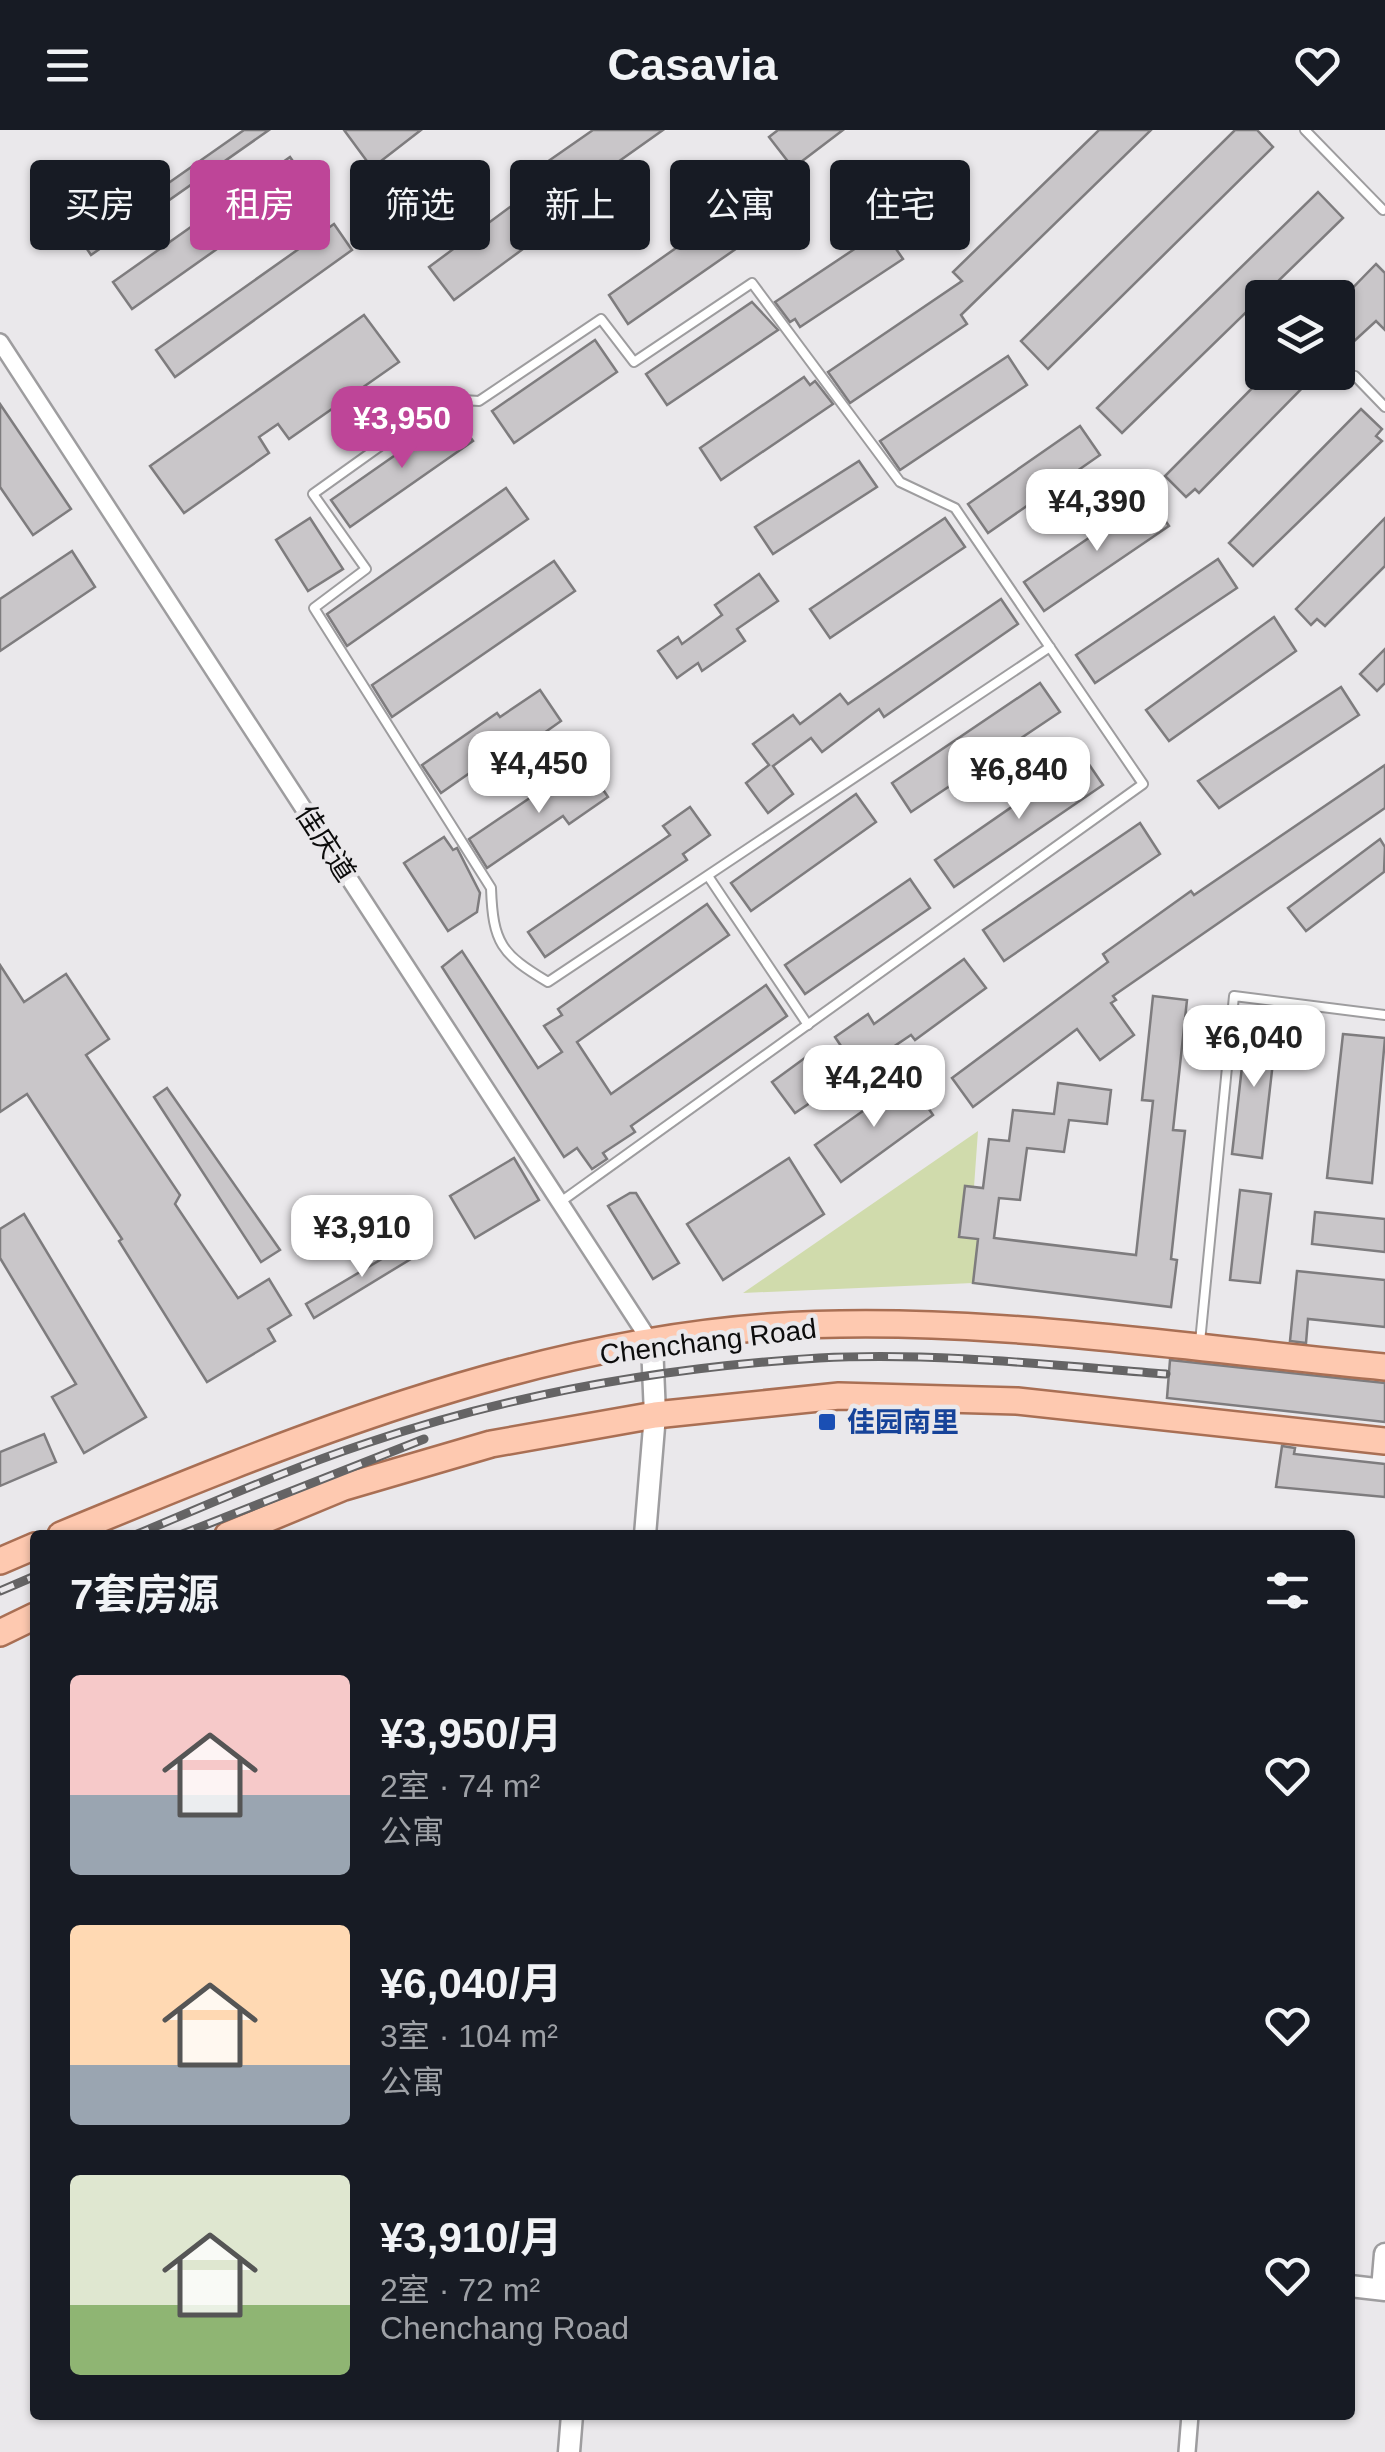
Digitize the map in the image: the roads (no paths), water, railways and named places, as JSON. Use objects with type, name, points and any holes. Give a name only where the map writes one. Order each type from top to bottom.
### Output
[{"type":"main road","name":"Chenchang Road","points":[[74,1530],[321,1433],[568,1358],[768,1328],[887,1325],[1385,1367]]},
{"type":"main road","points":[[240,1530],[344,1488],[491,1444],[655,1415],[839,1396],[1016,1401],[1385,1441]]},
{"type":"main road","points":[[0,1633],[30,1618]]},
{"type":"street","name":"佳庆道","points":[[0,342],[652,1344]]},
{"type":"street","points":[[645,1530],[655,1415],[652,1344]]},
{"type":"street","points":[[1355,2287],[1383,2290],[1385,2254]]},
{"type":"street","points":[[569,2452],[572,2420]]},
{"type":"street","points":[[1187,2452],[1190,2420]]},
{"type":"lane","points":[[1304,130],[1383,210]]},
{"type":"lane","points":[[560,1204],[1143,784],[1050,647],[955,508],[900,482],[752,284],[634,362],[602,320],[479,401],[446,399],[313,494],[366,569],[314,608],[491,888],[492,929],[510,960],[548,982],[1050,647]]},
{"type":"lane","points":[[1356,376],[1385,407]]},
{"type":"lane","points":[[708,876],[808,1024]]},
{"type":"lane","points":[[1200,1349],[1234,996],[1385,1014]]},
{"type":"railway","points":[[147,1530],[308,1464],[422,1426],[533,1397],[647,1376],[762,1362],[862,1357],[993,1360],[1166,1374]]},
{"type":"railway","points":[[193,1530],[424,1439]]},
{"type":"railway","points":[[0,1591],[30,1578]]},
{"type":"place","name":"佳园南里","points":[[827,1422]]}]
